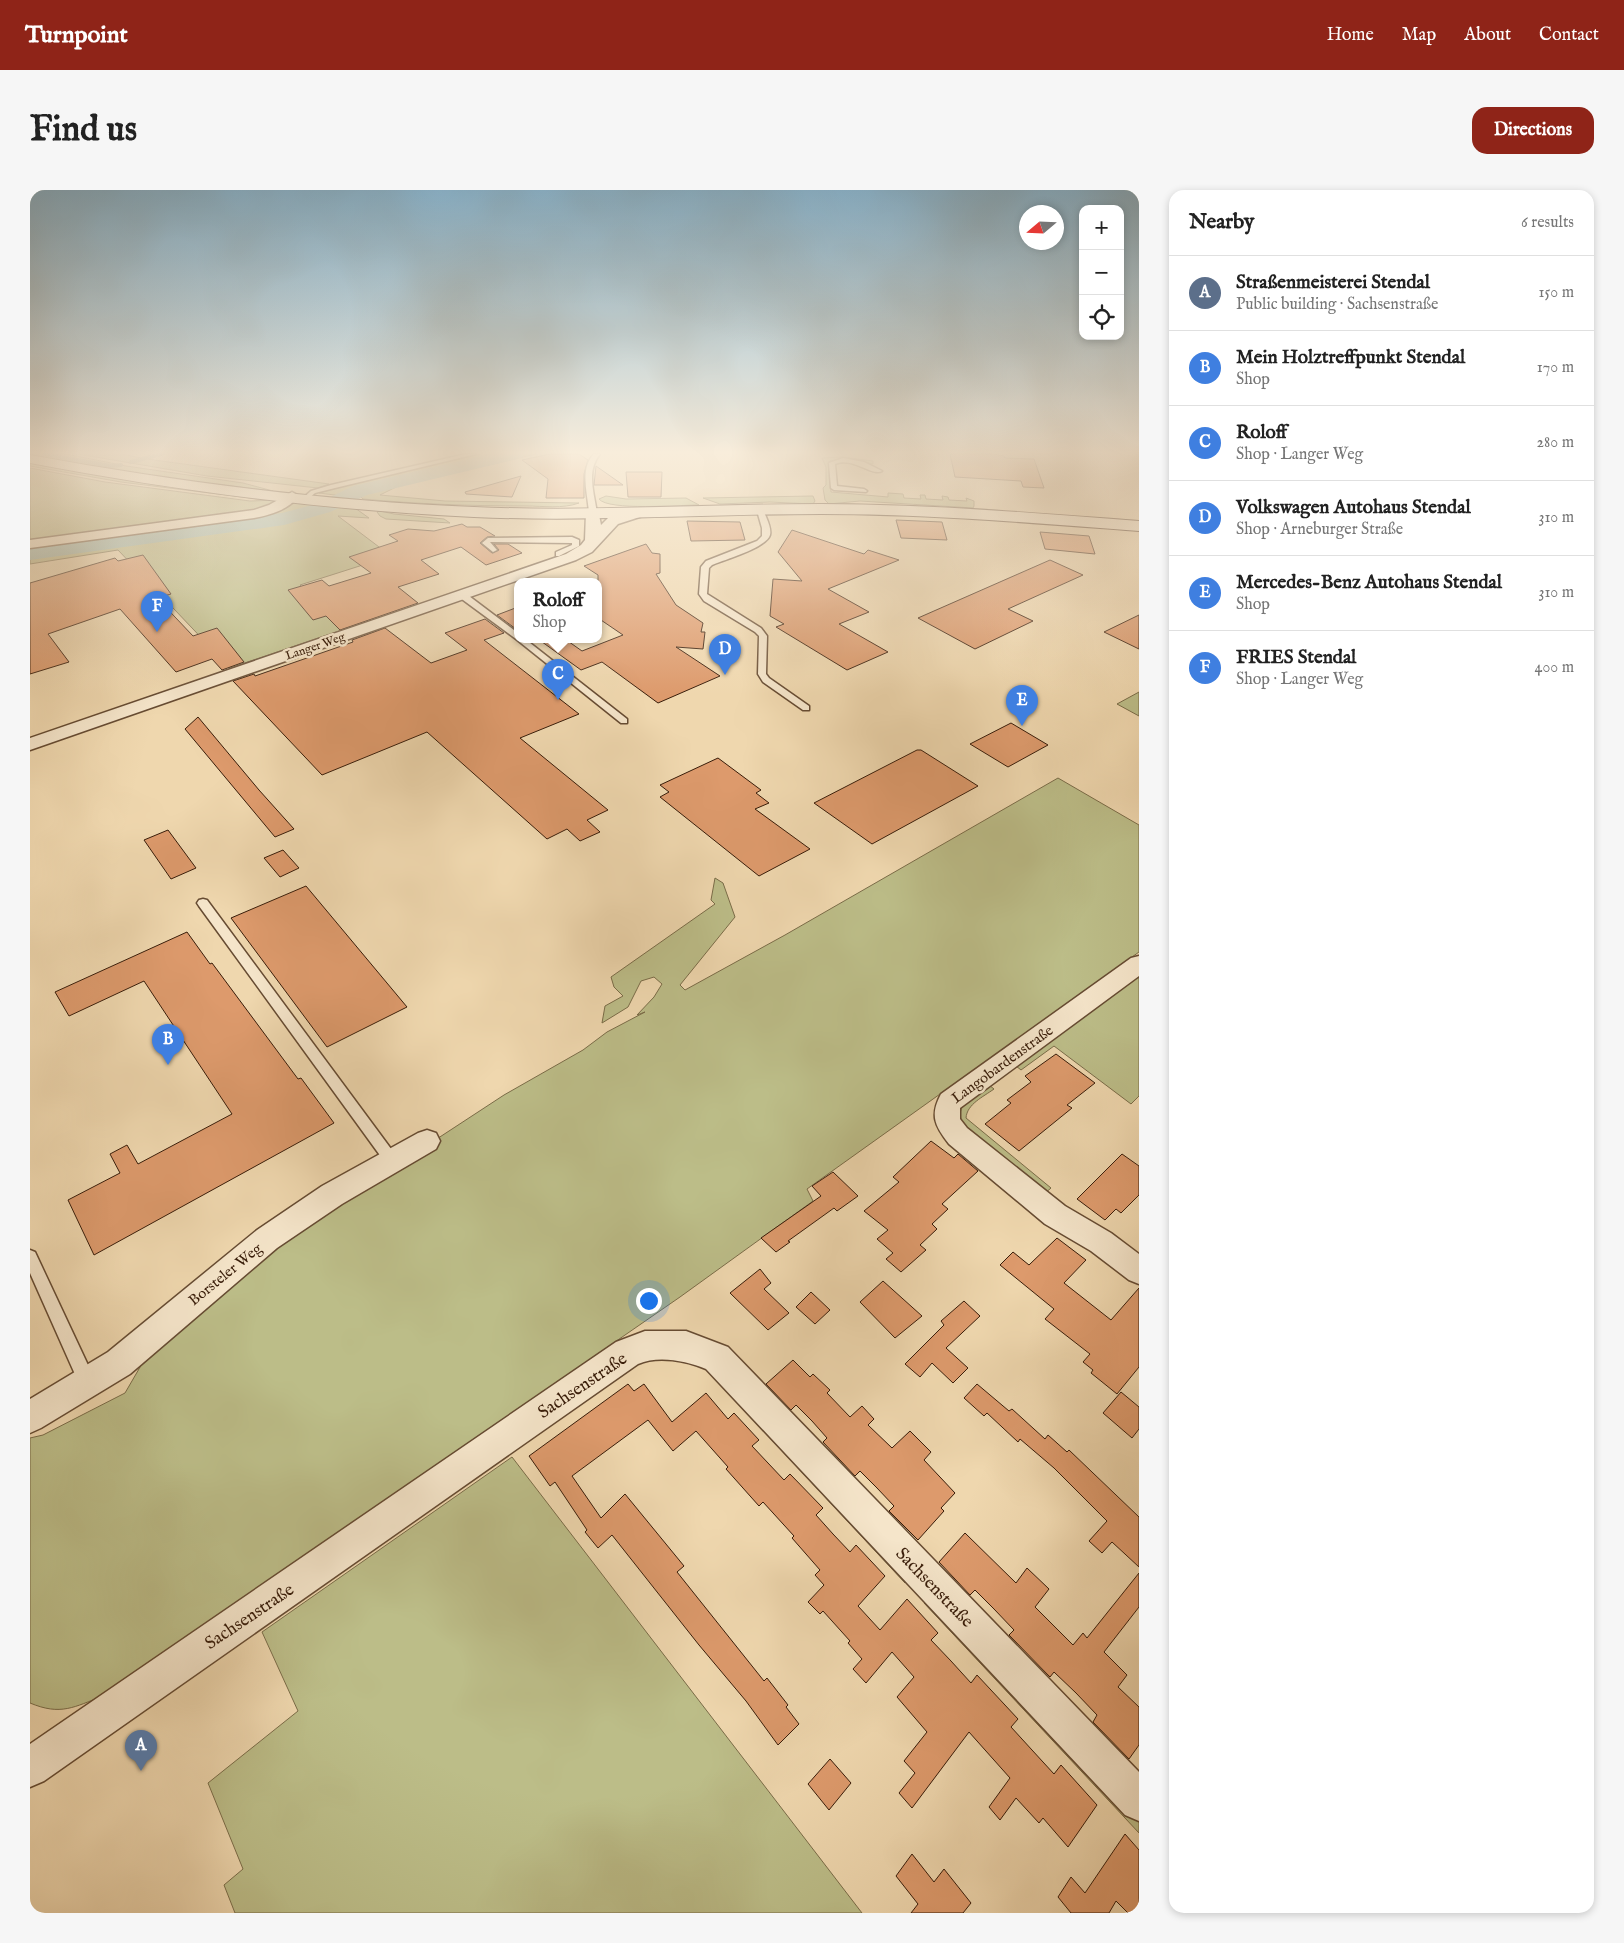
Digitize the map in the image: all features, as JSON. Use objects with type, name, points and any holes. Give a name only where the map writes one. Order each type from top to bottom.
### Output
[{"type":"street","points":[[30,544],[102,534]]},
{"type":"street","points":[[594,534],[594,539]]},
{"type":"street","name":"Langer Weg","points":[[30,744],[571,557],[592,545],[594,539],[599,534]]},
{"type":"street","name":"Langobardenstraße","points":[[1139,964],[950,1101],[945,1110],[948,1124],[958,1136],[1055,1215],[1101,1242],[1139,1271]]},
{"type":"street","name":"Borsteler Weg","points":[[30,1417],[88,1384],[120,1363],[267,1239],[332,1195],[427,1141]]},
{"type":"street","name":"Sachsenstraße","points":[[30,1767],[627,1353],[644,1346],[686,1346],[717,1358],[1139,1802]]},
{"type":"lane","points":[[766,534],[760,543],[709,563],[705,567],[704,594],[707,599],[758,630],[763,636],[762,674],[766,680],[806,708]]},
{"type":"lane","points":[[493,550],[486,543],[488,540],[572,540],[576,542],[575,546],[559,554]]},
{"type":"lane","points":[[462,595],[514,634]]},
{"type":"lane","points":[[525,643],[624,722]]},
{"type":"lane","points":[[203,903],[392,1161]]},
{"type":"lane","points":[[30,1258],[88,1384]]},
{"type":"green space","points":[[30,534],[87,534],[30,542]]},
{"type":"green space","points":[[120,534],[362,534],[391,556],[300,585],[348,628],[230,668],[118,550],[30,564],[30,547]]},
{"type":"green space","points":[[1139,692],[1139,716],[1117,704]]},
{"type":"green space","points":[[1058,778],[1139,825],[1139,952],[807,1189],[813,1201],[680,1297],[103,1696],[75,1706],[59,1709],[50,1709],[30,1703],[30,1438],[43,1435],[125,1393],[143,1362],[258,1256],[504,1095],[583,1050],[607,1032],[645,1012],[637,1015],[654,997],[662,984],[654,977],[641,981],[628,1007],[602,1023],[605,1006],[623,996],[614,987],[611,977],[715,904],[711,900],[715,878],[723,883],[735,917],[680,985],[685,990],[785,935]]},
{"type":"green space","points":[[1137,977],[1139,978],[1139,1096],[1131,1104],[1054,1046],[1021,1070],[1016,1066]]},
{"type":"green space","points":[[989,1085],[994,1089],[972,1105],[966,1118],[1051,1188],[1043,1195],[966,1132],[960,1115],[961,1109],[964,1104]]},
{"type":"green space","points":[[736,1393],[907,1574],[905,1583],[729,1394]]},
{"type":"green space","points":[[512,1457],[862,1913],[235,1913],[224,1885],[243,1869],[208,1783],[298,1711],[262,1632]]},
{"type":"green space","points":[[931,1600],[1139,1821],[1139,1833],[924,1603]]},
{"type":"building","points":[[492,534],[495,536],[487,537],[480,543],[492,553],[499,550],[494,544],[508,544],[522,553],[486,565],[461,547],[421,560],[439,574],[398,587],[418,603],[340,630],[326,616],[313,620],[288,590],[322,580],[329,586],[371,573],[349,557],[398,541],[389,535]]},
{"type":"building","points":[[690,534],[743,534],[745,540],[691,541]]},
{"type":"building","points":[[789,534],[805,534],[864,554],[868,550],[899,560],[828,589],[869,612],[839,624],[888,652],[847,670],[776,627],[784,624],[770,616],[773,579],[802,581],[778,552]]},
{"type":"building","points":[[900,534],[945,534],[947,540],[901,538]]},
{"type":"building","points":[[1041,534],[1089,536],[1095,554],[1045,549]]},
{"type":"building","points":[[646,544],[652,553],[660,554],[660,573],[656,574],[676,605],[703,623],[701,632],[705,632],[703,649],[676,647],[720,676],[658,703],[602,662],[581,670],[544,643],[571,643],[582,651],[623,635],[602,621],[602,578],[598,578],[598,575],[584,566]]},
{"type":"building","points":[[143,555],[171,594],[157,598],[193,636],[217,628],[244,662],[222,670],[212,659],[176,672],[120,609],[48,634],[69,662],[30,674],[30,583],[115,558],[118,561]]},
{"type":"building","points":[[1050,560],[1083,575],[1008,609],[1033,621],[975,649],[918,618]]},
{"type":"building","points":[[514,609],[514,628],[497,615]]},
{"type":"building","points":[[1139,615],[1139,649],[1104,632]]},
{"type":"building","points":[[485,619],[504,633],[484,640],[579,714],[520,738],[608,810],[587,820],[600,832],[580,841],[567,829],[547,839],[427,732],[322,775],[233,681],[254,674],[255,676],[353,642],[352,640],[385,628],[431,663],[467,650],[445,633]]},
{"type":"building","points":[[198,717],[294,829],[275,837],[185,729]]},
{"type":"building","points":[[1011,723],[1048,745],[1008,767],[970,744]]},
{"type":"building","points":[[917,750],[921,750],[978,786],[872,844],[814,803]]},
{"type":"building","points":[[718,758],[761,790],[756,793],[769,803],[755,809],[810,849],[759,876],[660,797],[669,792],[660,785]]},
{"type":"building","points":[[168,830],[196,868],[171,879],[144,840]]},
{"type":"building","points":[[283,850],[299,868],[280,877],[264,858]]},
{"type":"building","points":[[306,886],[407,1007],[327,1047],[231,918]]},
{"type":"building","points":[[187,932],[298,1079],[301,1078],[334,1123],[94,1255],[68,1200],[120,1173],[110,1154],[127,1145],[138,1164],[232,1114],[144,981],[69,1016],[55,992]]},
{"type":"building","points":[[1056,1054],[1095,1083],[1067,1105],[1072,1108],[1019,1151],[985,1124],[1011,1103],[1007,1100],[1031,1082],[1025,1076]]},
{"type":"building","points":[[931,1141],[954,1158],[958,1154],[978,1171],[942,1204],[948,1209],[932,1224],[937,1229],[920,1245],[926,1250],[901,1272],[886,1259],[893,1253],[877,1239],[888,1230],[864,1211],[899,1182],[893,1177]]},
{"type":"building","points":[[1122,1154],[1139,1166],[1139,1195],[1121,1213],[1116,1209],[1105,1220],[1077,1199]]},
{"type":"building","points":[[833,1172],[858,1196],[837,1211],[834,1208],[788,1241],[790,1242],[776,1252],[761,1238],[821,1196],[812,1186]]},
{"type":"building","points":[[1057,1238],[1086,1260],[1064,1283],[1111,1320],[1139,1288],[1139,1367],[1117,1394],[1091,1373],[1093,1370],[1083,1362],[1090,1354],[1045,1319],[1054,1309],[1000,1265],[1013,1252],[1029,1265]]},
{"type":"building","points":[[760,1269],[771,1283],[764,1289],[789,1313],[768,1330],[730,1293]]},
{"type":"building","points":[[883,1281],[922,1316],[895,1338],[860,1302]]},
{"type":"building","points":[[811,1292],[830,1310],[815,1324],[796,1307]]},
{"type":"building","points":[[964,1301],[980,1316],[946,1348],[968,1368],[953,1383],[932,1363],[920,1377],[905,1364],[944,1325],[941,1321]]},
{"type":"building","points":[[793,1360],[810,1377],[813,1374],[830,1390],[827,1393],[850,1417],[862,1406],[874,1419],[868,1425],[892,1448],[910,1431],[931,1452],[924,1460],[955,1493],[941,1508],[944,1511],[918,1540],[889,1511],[894,1506],[877,1488],[860,1471],[855,1476],[823,1442],[827,1438],[812,1421],[796,1405],[791,1410],[766,1384]]},
{"type":"building","points":[[628,1384],[634,1391],[644,1384],[672,1422],[706,1393],[728,1419],[734,1413],[759,1440],[752,1446],[784,1480],[790,1474],[823,1508],[816,1515],[833,1534],[850,1552],[856,1545],[885,1576],[858,1606],[880,1630],[907,1599],[938,1633],[931,1640],[971,1683],[977,1675],[1018,1719],[1011,1727],[1054,1774],[1061,1765],[1097,1805],[1068,1847],[1043,1818],[1039,1823],[1016,1798],[1000,1820],[989,1807],[1010,1778],[969,1732],[912,1808],[899,1793],[915,1773],[904,1761],[927,1732],[897,1697],[914,1677],[892,1652],[866,1683],[853,1669],[862,1659],[848,1643],[850,1641],[823,1611],[820,1614],[808,1602],[824,1585],[815,1575],[820,1570],[792,1538],[794,1536],[763,1502],[759,1506],[696,1431],[673,1451],[648,1420],[572,1476],[601,1518],[625,1494],[684,1566],[677,1572],[764,1681],[767,1678],[788,1705],[786,1707],[799,1724],[778,1745],[746,1701],[612,1535],[598,1548],[585,1532],[587,1530],[555,1482],[550,1486],[529,1456]]},
{"type":"building","points":[[977,1384],[1009,1411],[1012,1409],[1045,1439],[1048,1435],[1067,1452],[1069,1450],[1139,1517],[1139,1567],[1112,1542],[1102,1553],[1089,1541],[1107,1521],[1054,1468],[1020,1439],[1018,1442],[987,1413],[984,1416],[964,1398]]},
{"type":"building","points":[[1121,1392],[1139,1407],[1139,1429],[1132,1438],[1103,1413]]},
{"type":"building","points":[[965,1533],[1016,1583],[1027,1568],[1049,1589],[1035,1607],[1073,1645],[1083,1633],[1087,1638],[1139,1573],[1139,1607],[1104,1652],[1127,1675],[1118,1687],[1139,1707],[1139,1745],[1129,1759],[1093,1722],[1097,1715],[1076,1693],[1054,1672],[1050,1677],[1009,1635],[1014,1630],[994,1609],[975,1590],[970,1595],[939,1562]]},
{"type":"building","points":[[830,1759],[851,1783],[829,1810],[808,1784]]},
{"type":"building","points":[[1125,1834],[1139,1850],[1139,1913],[1128,1913],[1116,1901],[1109,1913],[1071,1913],[1058,1897],[1071,1877],[1085,1893]]},
{"type":"building","points":[[912,1854],[934,1882],[944,1869],[971,1903],[963,1913],[911,1913],[918,1904],[896,1876]]},
{"type":"waterway","points":[[30,553],[169,534]]},
{"type":"place","name":"FRIES Stendal","points":[[157,632]]},
{"type":"place","name":"Volkswagen Autohaus Stendal","points":[[725,675]]},
{"type":"place","name":"Roloff","points":[[558,700]]},
{"type":"place","name":"Mercedes-Benz Autohaus Stendal","points":[[1022,726]]},
{"type":"place","name":"Mein Holztreffpunkt Stendal","points":[[168,1065]]},
{"type":"place","name":"Straßenmeisterei Stendal","points":[[141,1771]]}]
